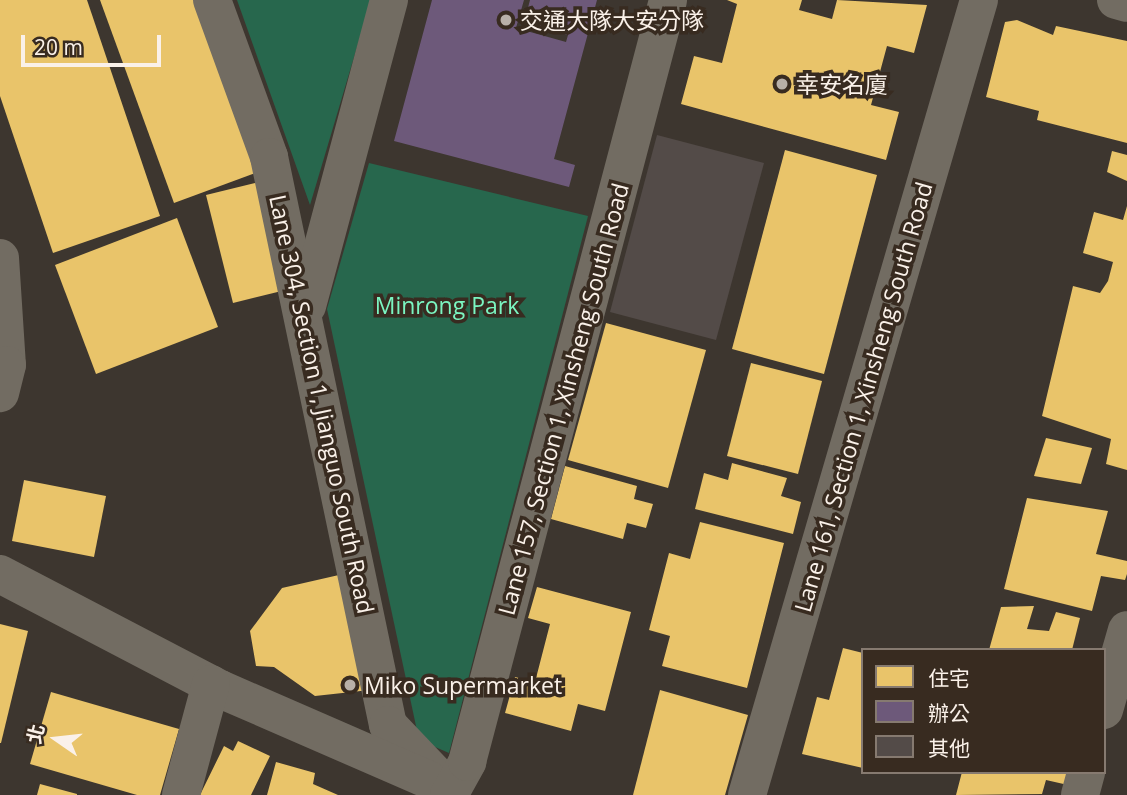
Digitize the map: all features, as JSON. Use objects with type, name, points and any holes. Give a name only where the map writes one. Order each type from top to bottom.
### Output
[{"type":"street","name":"Lane 304, Section 1, Jianguo South Road","points":[[212,0],[270,157],[305,312],[388,725],[454,794]]},
{"type":"street","points":[[305,312],[389,0]]},
{"type":"street","name":"Lane 157, Section 1, Xinsheng South Road","points":[[454,794],[467,762],[668,0]]},
{"type":"street","name":"Lane 161, Section 1, Xinsheng South Road","points":[[747,795],[979,0]]},
{"type":"street","points":[[1116,0],[1127,3]]},
{"type":"street","points":[[0,258],[7,366],[0,393]]},
{"type":"street","points":[[0,574],[211,684],[454,794]]},
{"type":"street","points":[[1106,703],[1127,630]]},
{"type":"street","points":[[181,795],[211,684]]},
{"type":"street","points":[[1080,795],[1085,774]]},
{"type":"green space","points":[[237,0],[371,0],[310,205]]},
{"type":"green space","name":"Minrong Park","points":[[369,163],[588,216],[449,753],[419,740],[327,309]]},
{"type":"building: 住宅","points":[[0,0],[87,0],[160,216],[53,253],[0,96]]},
{"type":"building: 住宅","points":[[100,0],[204,0],[266,169],[174,203]]},
{"type":"building: 住宅","name":"幸安名廈","points":[[727,0],[802,0],[799,10],[832,19],[837,0],[927,5],[914,53],[887,46],[871,105],[899,112],[886,160],[681,104],[694,56],[722,63],[737,4]]},
{"type":"building: 住宅","points":[[1017,20],[1053,35],[1056,26],[1127,41],[1127,143],[1037,120],[1039,111],[986,97],[1005,22]]},
{"type":"building: 住宅","points":[[785,150],[877,175],[824,374],[732,349]]},
{"type":"building: 住宅","points":[[1112,151],[1127,155],[1127,181],[1107,172]]},
{"type":"building: 住宅","points":[[271,179],[298,287],[233,303],[206,195]]},
{"type":"building: 住宅","points":[[1127,206],[1127,470],[1106,464],[1111,439],[1042,416],[1073,286],[1100,293],[1108,281],[1113,262],[1083,253],[1094,212],[1123,220]]},
{"type":"building: 住宅","points":[[177,218],[218,327],[96,374],[55,265]]},
{"type":"building: 住宅","points":[[606,323],[706,350],[668,488],[568,460]]},
{"type":"building: 住宅","points":[[751,363],[822,381],[798,474],[727,456]]},
{"type":"building: 住宅","points":[[1046,438],[1092,448],[1081,484],[1034,476]]},
{"type":"building: 住宅","points":[[732,463],[787,478],[781,496],[801,502],[793,534],[695,509],[704,473],[728,480]]},
{"type":"building: 住宅","points":[[565,466],[637,486],[634,499],[653,504],[646,528],[627,523],[623,539],[551,519]]},
{"type":"building: 住宅","points":[[24,480],[106,496],[94,557],[12,541]]},
{"type":"building: 住宅","points":[[1027,498],[1108,511],[1096,554],[1127,561],[1127,574],[1125,580],[1101,576],[1092,611],[1004,589]]},
{"type":"building: 住宅","points":[[700,522],[784,543],[747,688],[662,666],[670,636],[649,630],[669,553],[690,559]]},
{"type":"building: 住宅","points":[[352,572],[370,690],[315,696],[274,667],[256,666],[250,631],[282,588]]},
{"type":"building: 住宅","points":[[537,587],[631,612],[605,711],[578,704],[571,731],[505,713],[515,677],[535,682],[550,624],[528,618]]},
{"type":"building: 住宅","points":[[1034,606],[1027,629],[1049,631],[1056,612],[1080,618],[1072,648],[990,648],[1001,607]]},
{"type":"building: 住宅","points":[[0,624],[28,631],[1,743],[0,743]]},
{"type":"building: 住宅","points":[[843,648],[861,652],[861,768],[802,754],[817,697],[829,700]]},
{"type":"building: 住宅","points":[[660,690],[748,715],[725,795],[633,795]]},
{"type":"building: 住宅","points":[[51,692],[179,729],[160,795],[137,795],[30,764]]},
{"type":"building: 住宅","points":[[238,741],[270,756],[251,795],[200,795],[224,746],[233,751]]},
{"type":"building: 住宅","points":[[276,762],[315,773],[313,784],[338,795],[267,795]]},
{"type":"building: 住宅","points":[[961,774],[1071,774],[1068,785],[1046,780],[1042,794],[956,795]]},
{"type":"building: 住宅","points":[[40,784],[77,794],[77,795],[37,795]]},
{"type":"building: 辦公","points":[[432,0],[524,0],[516,28],[566,42],[568,35],[524,23],[530,0],[597,0],[554,159],[575,165],[569,187],[394,141]]},
{"type":"building: 其他","points":[[657,135],[764,163],[716,340],[610,312]]},
{"type":"place","name":"交通大隊大安分隊","points":[[506,20]]},
{"type":"place","name":"幸安名廈","points":[[782,84]]},
{"type":"place","name":"Miko Supermarket","points":[[350,685]]}]
